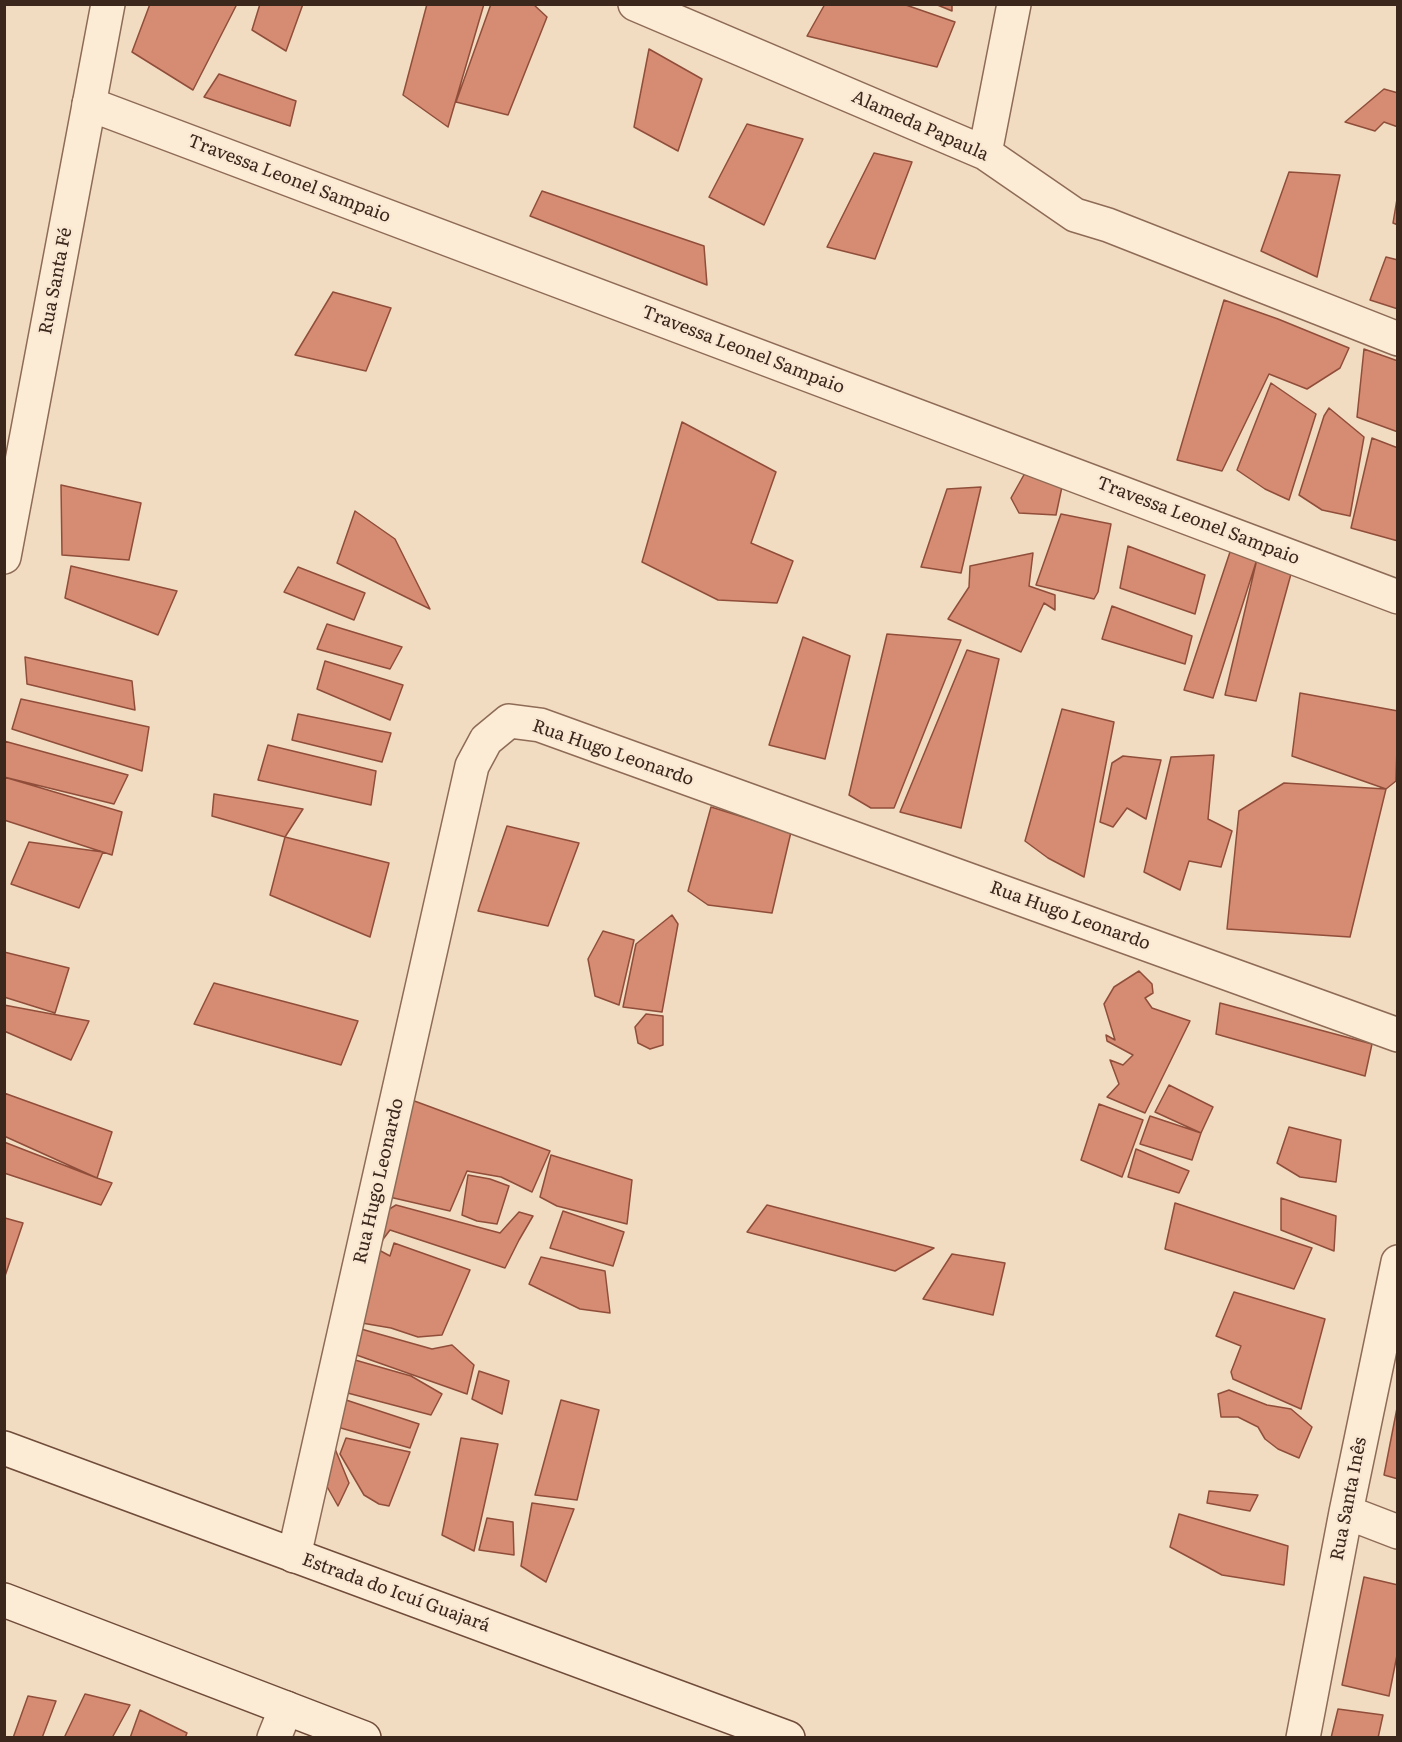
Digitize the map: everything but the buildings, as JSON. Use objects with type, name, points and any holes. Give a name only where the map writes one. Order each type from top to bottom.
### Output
[{"type":"street","name":"Rua Santa Fé","points":[[4,557],[108,4]]},
{"type":"street","name":"Alameda Papaula","points":[[635,4],[985,153],[1075,215],[1108,225],[1398,339]]},
{"type":"street","points":[[985,153],[1014,4]]},
{"type":"street","name":"Travessa Leonel Sampaio","points":[[89,104],[1398,597]]},
{"type":"street","name":"Rua Hugo Leonardo","points":[[294,1556],[472,766],[486,740],[509,721],[540,725],[1398,1035]]},
{"type":"street","name":"Rua Santa Inês","points":[[1303,1737],[1346,1512],[1398,1262]]},
{"type":"street","name":"Estrada do Icuí Guajará","points":[[4,1448],[788,1737]]},
{"type":"street","points":[[1346,1512],[1398,1532]]},
{"type":"street","points":[[4,1600],[364,1737]]},
{"type":"street","points":[[274,1737],[286,1708]]}]
